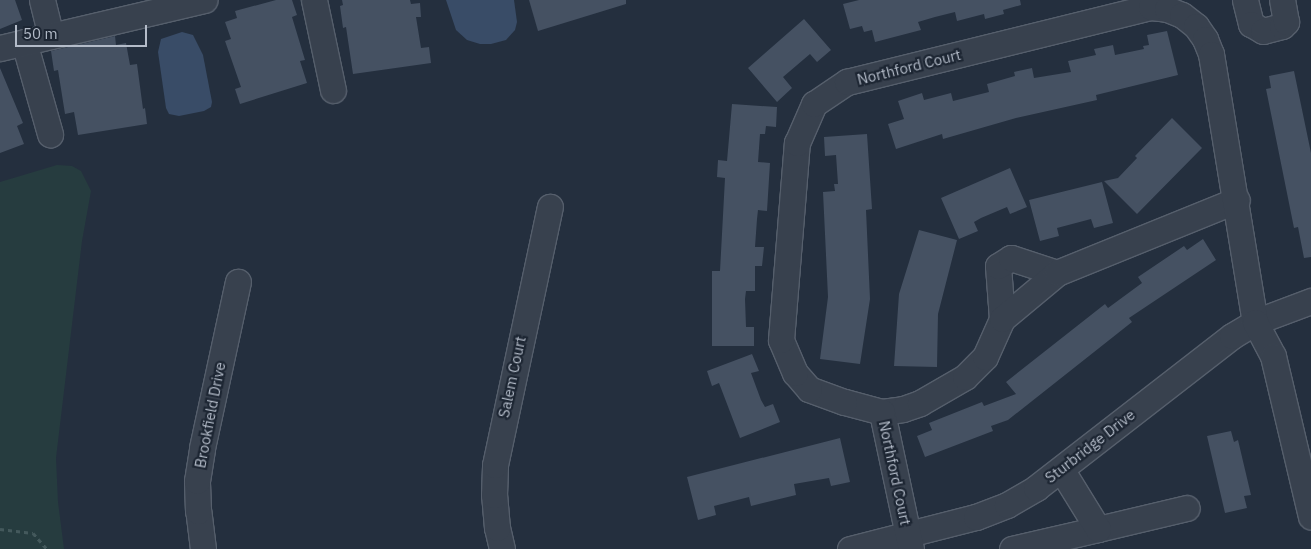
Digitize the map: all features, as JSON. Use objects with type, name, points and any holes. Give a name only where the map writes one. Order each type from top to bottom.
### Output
[{"type":"street","points":[[42,0],[51,36]]},
{"type":"street","points":[[0,48],[204,0]]},
{"type":"street","points":[[314,0],[333,90]]},
{"type":"street","points":[[1246,0],[1251,24],[1263,31],[1282,26],[1286,22],[1282,0]]},
{"type":"street","name":"Northford Court","points":[[909,542],[882,412],[844,402],[809,388],[794,373],[781,340],[797,143],[814,104],[847,82],[1151,7],[1167,9],[1182,15],[1196,26],[1206,39],[1211,54],[1256,322],[1273,356],[1311,518]]},
{"type":"street","points":[[24,42],[50,134]]},
{"type":"street","points":[[882,412],[903,409],[920,403],[965,377],[985,357],[1002,318],[1057,273],[1237,200]]},
{"type":"street","name":"Salem Court","points":[[502,549],[497,528],[494,495],[495,465],[550,207]]},
{"type":"street","points":[[1002,318],[998,266],[1011,258],[1057,273]]},
{"type":"street","name":"Brookfield Drive","points":[[204,549],[198,511],[198,481],[208,420],[238,282]]},
{"type":"street","name":"Sturbridge Drive","points":[[850,549],[909,542],[1007,505],[1036,488],[1232,336],[1256,322],[1311,300]]},
{"type":"street","points":[[1061,469],[1098,529]]},
{"type":"street","points":[[1012,549],[1187,508]]},
{"type":"path","points":[[0,529],[33,533],[48,549]]},
{"type":"green space","points":[[57,165],[72,166],[81,171],[91,191],[82,241],[56,458],[58,502],[64,549],[0,549],[0,182]]},
{"type":"water","points":[[446,0],[514,0],[517,22],[515,30],[506,40],[491,44],[480,44],[467,40],[456,30]]},
{"type":"water","points":[[182,32],[193,35],[203,55],[212,102],[211,107],[204,111],[179,116],[169,114],[166,108],[158,52],[161,39]]},
{"type":"building","points":[[0,0],[15,0],[22,20],[0,29]]},
{"type":"building","points":[[276,0],[292,0],[297,15],[292,17],[305,60],[300,61],[307,83],[240,104],[235,89],[241,87],[225,41],[231,39],[225,22],[237,18],[235,11]]},
{"type":"building","points":[[342,0],[410,0],[411,4],[420,3],[421,17],[416,17],[421,48],[429,47],[431,63],[353,74],[346,27],[343,28],[340,6],[343,5]]},
{"type":"building","points":[[529,0],[626,0],[626,4],[538,31]]},
{"type":"building","points":[[859,0],[1020,0],[1021,5],[1003,10],[1004,14],[985,19],[984,14],[957,21],[955,12],[935,17],[918,22],[921,30],[875,42],[872,30],[864,32],[862,26],[850,29],[843,4]]},
{"type":"building","points":[[804,19],[831,50],[817,62],[810,54],[783,77],[792,88],[777,102],[748,68]]},
{"type":"building","points":[[1167,31],[1178,75],[1096,95],[1097,100],[1016,118],[943,139],[942,134],[896,149],[888,124],[904,119],[898,101],[922,93],[924,100],[951,93],[953,101],[989,92],[987,84],[1015,76],[1014,72],[1032,68],[1034,78],[1071,72],[1068,61],[1096,55],[1094,49],[1113,45],[1115,55],[1144,49],[1143,46],[1149,45],[1147,35]]},
{"type":"building","points":[[115,36],[116,45],[126,43],[130,65],[137,64],[147,124],[78,135],[74,112],[65,114],[58,70],[54,71],[51,51]]},
{"type":"building","points":[[0,68],[23,123],[17,126],[24,144],[0,153]]},
{"type":"building","points":[[1294,71],[1311,153],[1311,257],[1304,258],[1298,227],[1294,228],[1266,89],[1271,88],[1269,76]]},
{"type":"building","points":[[732,104],[777,107],[776,127],[766,126],[765,134],[760,134],[758,162],[770,163],[767,211],[758,210],[757,219],[755,247],[764,247],[762,266],[755,266],[755,291],[746,291],[745,299],[746,327],[754,327],[754,346],[712,346],[712,271],[720,271],[725,178],[717,177],[718,160],[727,161]]},
{"type":"building","points":[[1172,118],[1202,148],[1137,214],[1104,181],[1118,178],[1137,158],[1135,156]]},
{"type":"building","points":[[867,134],[872,209],[866,210],[870,299],[860,364],[820,359],[828,297],[823,192],[835,191],[834,184],[838,184],[836,155],[825,156],[824,137]]},
{"type":"building","points":[[1010,168],[1027,207],[1010,214],[1007,207],[981,218],[974,222],[978,231],[959,239],[941,198]]},
{"type":"building","points":[[1102,182],[1113,223],[1094,228],[1091,219],[1057,228],[1059,236],[1040,241],[1029,200]]},
{"type":"building","points":[[919,230],[957,240],[938,314],[937,367],[894,366],[899,294]]},
{"type":"building","points":[[1203,239],[1216,260],[1129,318],[1132,322],[1008,420],[991,426],[993,431],[925,457],[917,436],[932,430],[929,423],[982,402],[984,406],[1016,394],[1006,382],[1105,304],[1108,308],[1142,283],[1138,277],[1184,246],[1187,250]]},
{"type":"building","points":[[752,354],[759,371],[751,373],[761,400],[765,407],[773,404],[780,422],[740,438],[719,383],[712,386],[707,371]]},
{"type":"building","points":[[1231,431],[1234,442],[1238,440],[1251,495],[1244,496],[1247,508],[1225,513],[1207,436]]},
{"type":"building","points":[[840,438],[850,482],[831,486],[829,478],[794,484],[796,495],[751,506],[749,497],[714,506],[716,515],[698,520],[687,477]]}]
